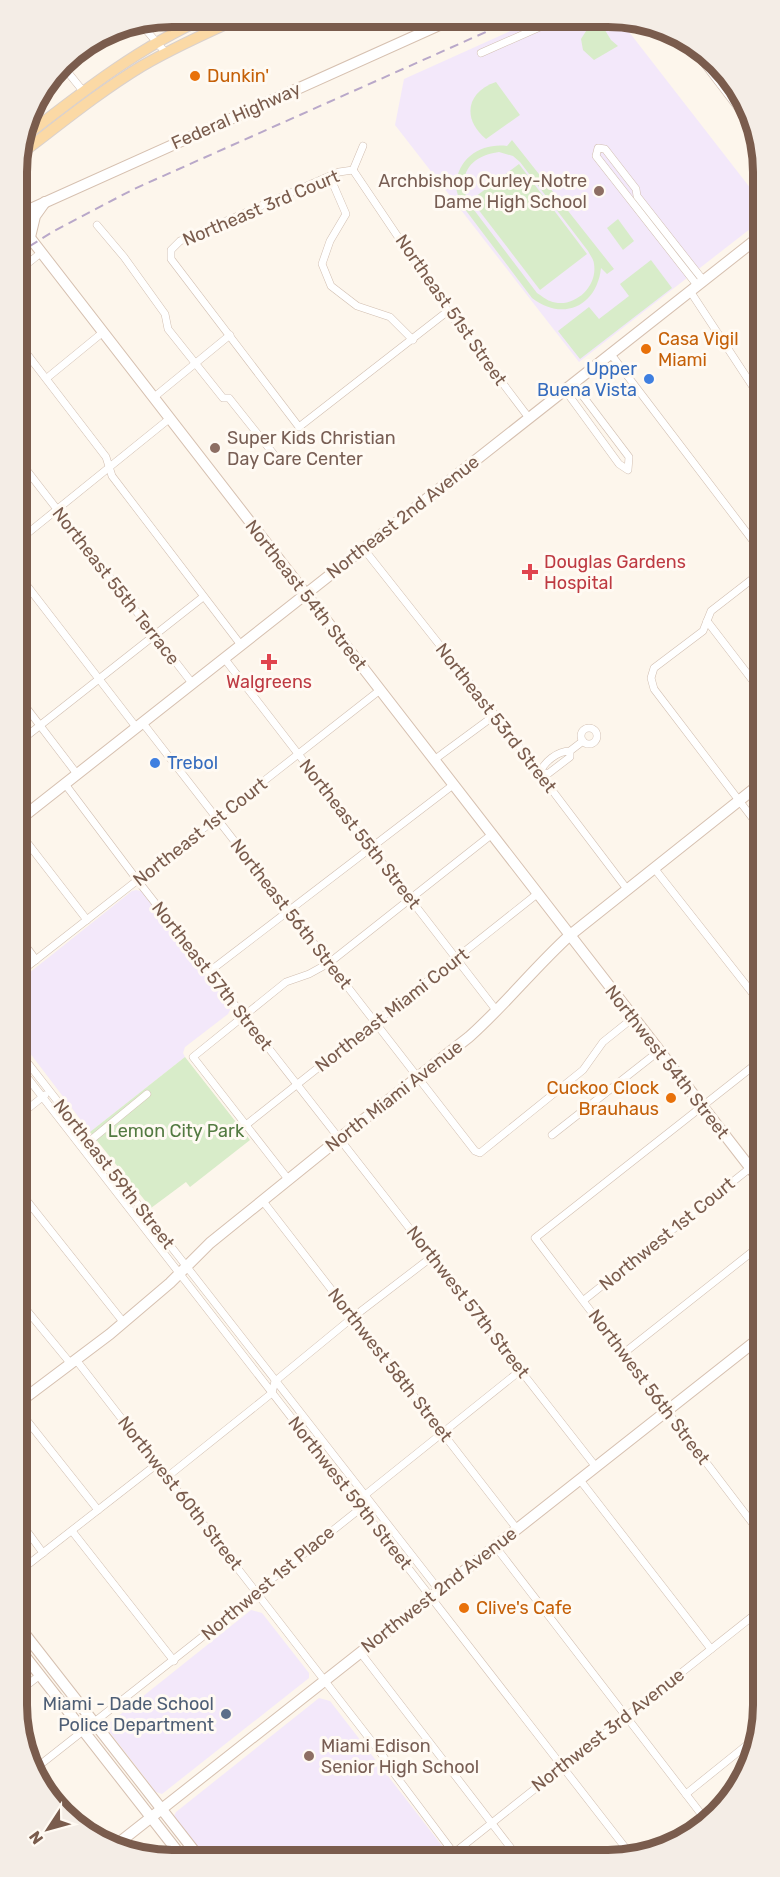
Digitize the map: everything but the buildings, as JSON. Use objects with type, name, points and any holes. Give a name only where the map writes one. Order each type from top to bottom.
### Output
[{"type":"main road","points":[[34,129],[115,67],[155,42],[186,27]]},
{"type":"main road","points":[[29,148],[103,92],[166,53],[221,27]]},
{"type":"main road","name":"Federal Highway","points":[[27,210],[435,27]]},
{"type":"main road","points":[[30,237],[35,216],[45,202]]},
{"type":"main road","name":"Northeast 54th Street","points":[[27,233],[595,969]]},
{"type":"main road","name":"Northeast 2nd Avenue","points":[[27,814],[753,242]]},
{"type":"main road","name":"North Miami Avenue","points":[[27,1397],[124,1323],[210,1243],[262,1200],[469,1037],[543,959],[569,936],[753,790]]},
{"type":"main road","name":"Northwest 54th Street","points":[[595,969],[753,1172]]},
{"type":"main road","name":"Northwest 2nd Avenue","points":[[122,1840],[753,1343]]},
{"type":"main road","points":[[27,1637],[193,1850]]},
{"type":"main road","points":[[27,1659],[177,1850]]},
{"type":"street","points":[[481,53],[540,27]]},
{"type":"street","points":[[145,30],[166,53]]},
{"type":"street","points":[[703,63],[738,107]]},
{"type":"street","points":[[68,72],[83,91]]},
{"type":"street","points":[[353,170],[363,146]]},
{"type":"street","points":[[697,286],[596,156],[598,148],[604,149],[636,189],[637,196],[697,286],[753,385]]},
{"type":"street","name":"Northeast 3rd Court","points":[[230,336],[171,259],[171,250],[180,241],[339,172],[353,170]]},
{"type":"street","name":"Northeast 51st Street","points":[[353,170],[448,311],[529,418]]},
{"type":"street","points":[[330,177],[345,214],[330,241],[321,264],[331,286],[357,306],[390,317],[412,340]]},
{"type":"street","points":[[97,225],[124,257],[165,314],[168,329],[223,398],[229,398],[276,457]]},
{"type":"street","points":[[27,264],[42,252]]},
{"type":"street","points":[[153,398],[230,336],[299,427],[448,311]]},
{"type":"street","points":[[47,378],[102,333]]},
{"type":"street","points":[[27,353],[106,457],[112,476],[241,645]]},
{"type":"street","points":[[610,354],[753,541]]},
{"type":"street","points":[[569,387],[629,457],[628,470],[619,464],[569,387]]},
{"type":"street","points":[[27,534],[169,419]]},
{"type":"street","points":[[610,451],[619,444]]},
{"type":"street","name":"Northeast 55th Terrace","points":[[27,471],[192,683]]},
{"type":"street","name":"Northeast 53rd Street","points":[[363,548],[495,715],[627,889]]},
{"type":"street","points":[[753,578],[711,611],[703,631],[654,668],[651,678],[654,689],[753,819]]},
{"type":"street","name":"Northeast 56th Street","points":[[27,586],[99,680],[217,817],[288,912],[418,1077]]},
{"type":"street","points":[[27,735],[203,597]]},
{"type":"street","points":[[707,621],[753,681]]},
{"type":"street","name":"Northeast 55th Street","points":[[225,658],[496,1010]]},
{"type":"street","name":"Northeast 1st Court","points":[[27,967],[380,690]]},
{"type":"street","points":[[27,710],[77,774]]},
{"type":"street","points":[[434,760],[495,715]]},
{"type":"street","points":[[539,774],[549,773],[570,757],[570,751],[583,741]]},
{"type":"street","name":"Northeast 57th Street","points":[[65,784],[138,881],[340,1138]]},
{"type":"street","points":[[210,971],[453,785]]},
{"type":"street","points":[[288,1179],[193,1057],[286,982],[309,974],[329,963],[491,834]]},
{"type":"street","points":[[27,842],[87,920]]},
{"type":"street","points":[[654,868],[753,995]]},
{"type":"street","name":"Northeast Miami Court","points":[[246,1125],[537,894]]},
{"type":"street","points":[[27,948],[36,960]]},
{"type":"street","points":[[418,1077],[475,1150],[480,1153],[583,1070],[603,1042],[633,1018]]},
{"type":"street","points":[[552,1135],[659,1052]]},
{"type":"street","name":"Northeast 59th Street","points":[[27,1062],[182,1270]]},
{"type":"street","points":[[702,1107],[753,1066]]},
{"type":"street","name":"Northeast 59th Street","points":[[27,1077],[182,1270]]},
{"type":"street","points":[[27,1109],[49,1091]]},
{"type":"street","points":[[81,1147],[147,1094]]},
{"type":"street","name":"Northwest 56th Street","points":[[702,1107],[535,1238],[753,1524]]},
{"type":"street","name":"Northwest 57th Street","points":[[340,1138],[596,1467]]},
{"type":"street","name":"Northwest 1st Court","points":[[584,1300],[750,1168]]},
{"type":"street","name":"Northwest 58th Street","points":[[262,1200],[517,1529]]},
{"type":"street","points":[[27,1201],[124,1323]]},
{"type":"street","points":[[624,1353],[753,1251]]},
{"type":"street","points":[[167,1477],[272,1393],[275,1381],[433,1256]]},
{"type":"street","name":"Northwest 59th Street","points":[[182,1270],[275,1381],[365,1495],[435,1594],[626,1849]]},
{"type":"street","name":"Northwest 59th Street","points":[[182,1270],[272,1393],[361,1508],[435,1594]]},
{"type":"street","name":"Northwest 60th Street","points":[[27,1310],[74,1362],[157,1464],[325,1680],[452,1850]]},
{"type":"street","points":[[361,1508],[365,1495],[521,1370]]},
{"type":"street","points":[[27,1421],[98,1510]]},
{"type":"street","points":[[27,1566],[157,1464]]},
{"type":"street","points":[[580,1480],[711,1649]]},
{"type":"street","name":"Northwest 1st Place","points":[[40,1765],[174,1661],[361,1508]]},
{"type":"street","points":[[27,1531],[44,1553]]},
{"type":"street","points":[[72,1531],[174,1661]]},
{"type":"street","points":[[495,1546],[702,1815]]},
{"type":"street","name":"Northwest 3rd Avenue","points":[[460,1850],[753,1616]]},
{"type":"street","points":[[360,1652],[512,1850]]},
{"type":"street","points":[[27,1685],[40,1675]]},
{"type":"street","points":[[686,1794],[747,1745]]},
{"type":"shaded area","name":"Archbishop Curley-Notre Dame High School","points":[[519,27],[626,28],[753,192],[753,227],[579,362],[395,125],[404,79]]},
{"type":"shaded area","points":[[132,891],[141,891],[229,1004],[230,1010],[228,1014],[185,1047],[183,1053],[185,1057],[90,1132],[27,1049],[27,975]]},
{"type":"shaded area","points":[[251,1610],[262,1613],[309,1673],[309,1678],[162,1794],[156,1792],[108,1730],[107,1725]]},
{"type":"shaded area","name":"Miami Edison Senior High School","points":[[319,1698],[330,1701],[445,1850],[197,1850],[175,1822],[176,1812]]},
{"type":"green space","points":[[603,27],[618,46],[594,60],[583,50],[581,39],[588,28]]},
{"type":"green space","points":[[496,82],[520,115],[486,139],[473,123],[471,107],[478,92]]},
{"type":"green space","points":[[512,140],[614,269],[607,274],[601,268],[593,292],[586,301],[577,306],[555,309],[532,298],[461,204],[456,185],[461,167],[466,160],[480,150],[507,146]],"holes":[[[499,152],[513,156],[588,251],[593,261],[592,281],[588,289],[575,300],[558,303],[537,293],[468,202],[464,183],[468,168],[489,154]]]},
{"type":"green space","points":[[519,164],[587,254],[540,290],[471,200]]},
{"type":"green space","points":[[618,219],[634,241],[623,250],[607,228]]},
{"type":"green space","points":[[651,260],[672,288],[580,359],[558,331],[589,307],[599,319],[629,296],[620,284]]},
{"type":"green space","name":"Lemon City Park","points":[[185,1057],[250,1140],[190,1187],[186,1182],[151,1208],[90,1132]]},
{"type":"railway","points":[[27,248],[134,189],[497,27]]},
{"type":"place","name":"Dunkin'","points":[[195,76]]},
{"type":"place","name":"Archbishop Curley-Notre Dame High School","points":[[599,191]]},
{"type":"place","name":"Casa Vigil Miami","points":[[646,349]]},
{"type":"place","name":"Upper Buena Vista","points":[[649,379]]},
{"type":"place","name":"Super Kids Christian Day Care Center","points":[[215,448]]},
{"type":"place","name":"Douglas Gardens Hospital","points":[[530,572]]},
{"type":"place","name":"Walgreens","points":[[269,662]]},
{"type":"place","name":"Trebol","points":[[155,763]]},
{"type":"place","name":"Cuckoo Clock Brauhaus","points":[[671,1098]]},
{"type":"place","name":"Clive's Cafe","points":[[464,1608]]},
{"type":"place","name":"Miami - Dade School Police Department","points":[[226,1714]]},
{"type":"place","name":"Miami Edison Senior High School","points":[[309,1756]]}]
